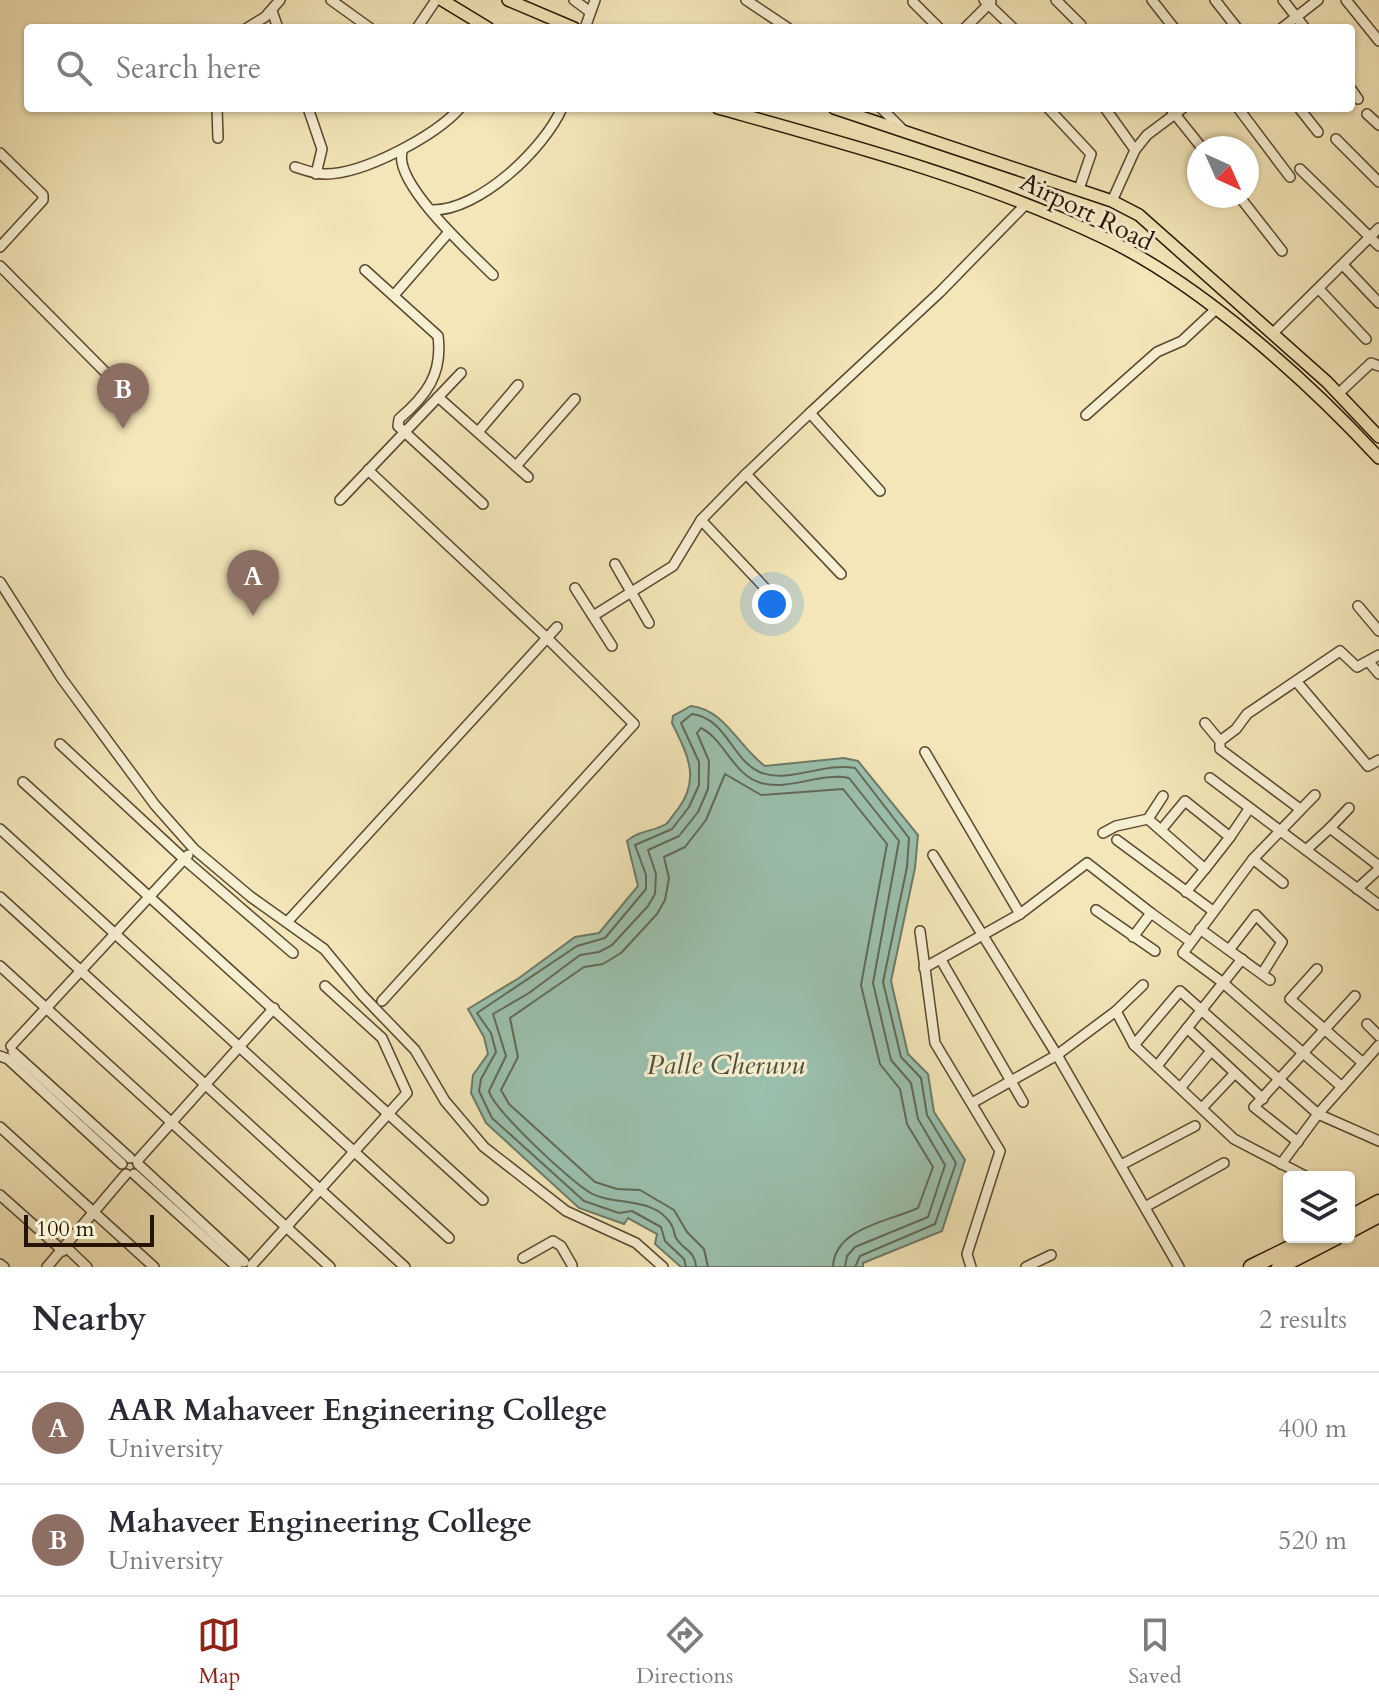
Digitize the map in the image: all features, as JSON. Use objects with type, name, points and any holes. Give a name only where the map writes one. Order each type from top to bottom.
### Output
[{"type":"highway","points":[[1369,1216],[1379,1202]]},
{"type":"highway","points":[[1251,1267],[1300,1243]]},
{"type":"highway","points":[[1279,1267],[1325,1243]]},
{"type":"main road","points":[[442,0],[481,24]]},
{"type":"main road","points":[[508,0],[565,24]]},
{"type":"main road","name":"Airport Road","points":[[731,112],[960,180],[1103,237],[1183,285],[1258,341],[1379,458]]},
{"type":"main road","name":"Airport Road","points":[[847,112],[1079,189],[1139,215],[1172,240],[1338,394],[1379,437]]},
{"type":"street","points":[[253,24],[272,11],[280,0]]},
{"type":"street","points":[[331,0],[364,24]]},
{"type":"street","points":[[420,24],[436,0]]},
{"type":"street","points":[[574,0],[589,11]]},
{"type":"street","points":[[586,24],[595,0]]},
{"type":"street","points":[[746,0],[782,24]]},
{"type":"street","points":[[1056,0],[1080,24]]},
{"type":"street","points":[[1152,0],[1171,24]]},
{"type":"street","points":[[1215,0],[1234,24]]},
{"type":"street","points":[[1283,0],[1302,24]]},
{"type":"street","points":[[1287,24],[1318,0]]},
{"type":"street","points":[[1346,0],[1379,41]]},
{"type":"street","points":[[969,24],[989,1],[1009,24]]},
{"type":"street","points":[[913,2],[935,24]]},
{"type":"street","points":[[272,11],[277,24]]},
{"type":"street","points":[[1355,95],[1358,99]]},
{"type":"street","points":[[217,112],[218,138]]},
{"type":"street","points":[[309,112],[322,149],[316,174]]},
{"type":"street","points":[[295,167],[329,175],[402,152],[415,140],[437,132],[456,112]]},
{"type":"street","points":[[432,210],[471,200],[504,179],[524,161],[559,112]]},
{"type":"street","name":"Airport Road","points":[[886,112],[903,130]]},
{"type":"street","points":[[1052,112],[1091,154],[1079,189]]},
{"type":"street","points":[[1108,112],[1135,150]]},
{"type":"street","points":[[1112,201],[1135,150],[1174,112]]},
{"type":"street","points":[[1177,112],[1194,136]]},
{"type":"street","points":[[1241,112],[1290,177]]},
{"type":"street","points":[[1302,112],[1318,132]]},
{"type":"street","points":[[1367,114],[1379,125]]},
{"type":"street","points":[[1336,139],[1379,182]]},
{"type":"street","points":[[402,152],[401,161],[413,186],[449,232],[493,275]]},
{"type":"street","points":[[0,153],[43,195],[43,200],[0,247]]},
{"type":"street","points":[[1300,169],[1379,246]]},
{"type":"street","points":[[593,616],[673,566],[701,520],[940,292],[1025,205]]},
{"type":"street","points":[[1248,208],[1282,251]]},
{"type":"street","points":[[1272,334],[1379,228]]},
{"type":"street","points":[[395,294],[449,232]]},
{"type":"street","points":[[1343,265],[1379,303]]},
{"type":"street","points":[[0,266],[121,388]]},
{"type":"street","points":[[365,270],[433,329],[439,345],[426,395],[398,421],[404,432],[483,504]]},
{"type":"street","points":[[1319,289],[1366,339]]},
{"type":"street","points":[[1086,415],[1157,352],[1182,341],[1214,311]]},
{"type":"street","points":[[1338,394],[1371,363],[1379,366]]},
{"type":"street","points":[[340,500],[461,373]]},
{"type":"street","points":[[478,432],[518,385]]},
{"type":"street","points":[[438,397],[528,477]]},
{"type":"street","points":[[516,466],[575,399]]},
{"type":"street","points":[[810,413],[880,491]]},
{"type":"street","points":[[368,470],[631,718],[633,727],[382,1001]]},
{"type":"street","points":[[746,474],[841,574]]},
{"type":"street","points":[[701,520],[767,590]]},
{"type":"street","points":[[615,564],[649,623]]},
{"type":"street","points":[[0,582],[62,679],[155,805],[194,849],[251,897],[324,949],[362,995],[406,1039],[445,1101],[484,1147],[566,1211],[636,1243],[663,1267]]},
{"type":"street","points":[[575,588],[612,646]]},
{"type":"street","points":[[1358,606],[1379,631]]},
{"type":"street","points":[[288,921],[557,627]]},
{"type":"street","points":[[1220,741],[1236,729],[1247,714],[1340,651],[1357,667],[1379,655]]},
{"type":"street","points":[[1369,662],[1379,674]]},
{"type":"street","points":[[1296,681],[1368,766],[1379,760]]},
{"type":"street","points":[[1205,723],[1220,741],[1220,749],[1300,809]]},
{"type":"street","points":[[60,744],[184,859],[293,953]]},
{"type":"street","points":[[925,752],[1020,914]]},
{"type":"street","points":[[1210,778],[1379,905]]},
{"type":"street","points":[[23,782],[483,1200]]},
{"type":"street","points":[[1315,795],[1253,859],[1200,929],[1185,955],[1222,982],[1342,1087]]},
{"type":"street","points":[[1103,833],[1116,826],[1148,819],[1163,796]]},
{"type":"street","points":[[1161,830],[1185,801],[1230,837]]},
{"type":"street","points":[[1306,850],[1349,808]]},
{"type":"street","points":[[1186,892],[1249,809]]},
{"type":"street","points":[[1148,819],[1205,869]]},
{"type":"street","points":[[1330,828],[1379,867],[1357,889]]},
{"type":"street","points":[[0,829],[449,1238]]},
{"type":"street","points":[[1117,840],[1213,911]]},
{"type":"street","points":[[194,849],[5,1049],[245,1266],[321,1190],[407,1093],[382,1038],[325,986]]},
{"type":"street","points":[[933,855],[1057,1055],[1179,1267]]},
{"type":"street","points":[[1253,859],[1283,883]]},
{"type":"street","points":[[924,968],[1020,914],[1087,863],[1191,942]]},
{"type":"street","points":[[0,897],[405,1267]]},
{"type":"street","points":[[1096,910],[1155,951]]},
{"type":"street","points":[[1133,937],[1151,913]]},
{"type":"street","points":[[1200,929],[1266,977],[1282,942],[1256,915],[1229,950]]},
{"type":"street","points":[[920,931],[935,1043],[998,1145],[1000,1157],[974,1224],[967,1254],[971,1267]]},
{"type":"street","points":[[1157,1066],[1242,959]]},
{"type":"street","points":[[941,960],[1023,1102]]},
{"type":"street","points":[[0,966],[330,1267]]},
{"type":"street","points":[[1317,969],[1290,999],[1363,1063]]},
{"type":"street","points":[[972,1103],[1057,1055],[1116,1011],[1143,985]]},
{"type":"street","points":[[1134,1045],[1180,991],[1318,1114],[1379,1141]]},
{"type":"street","points":[[1298,1142],[1254,1107],[1355,996]]},
{"type":"street","points":[[47,1267],[131,1166],[274,1008]]},
{"type":"street","points":[[1116,1011],[1134,1045],[1234,1139],[1295,1171]]},
{"type":"street","points":[[1367,1024],[1379,1036]]},
{"type":"street","points":[[1187,1028],[1263,1099]]},
{"type":"street","points":[[1281,1164],[1318,1114],[1379,1045]]},
{"type":"street","points":[[1181,1087],[1211,1051]]},
{"type":"street","points":[[1202,1108],[1235,1073]]},
{"type":"street","points":[[1121,1165],[1195,1126]]},
{"type":"street","points":[[0,1127],[154,1267]]},
{"type":"street","points":[[1145,1207],[1224,1163]]},
{"type":"street","points":[[0,1195],[87,1267]]},
{"type":"street","points":[[523,1258],[553,1241],[561,1246],[573,1266]]},
{"type":"street","points":[[1026,1267],[1051,1255]]},
{"type":"water","name":"Palle Cheruvu","points":[[691,706],[703,709],[723,722],[765,766],[844,758],[858,761],[918,835],[915,868],[891,981],[908,1054],[928,1074],[934,1112],[965,1160],[942,1231],[863,1263],[863,1267],[681,1267],[655,1244],[657,1234],[628,1218],[624,1224],[579,1208],[486,1123],[471,1093],[473,1075],[488,1054],[484,1037],[468,1009],[519,978],[575,937],[599,933],[638,886],[627,841],[666,824],[685,798],[689,787],[689,766],[672,723],[673,716]]},
{"type":"place","name":"Mahaveer Engineering College","points":[[123,429]]},
{"type":"place","name":"AAR Mahaveer Engineering College","points":[[253,616]]}]
